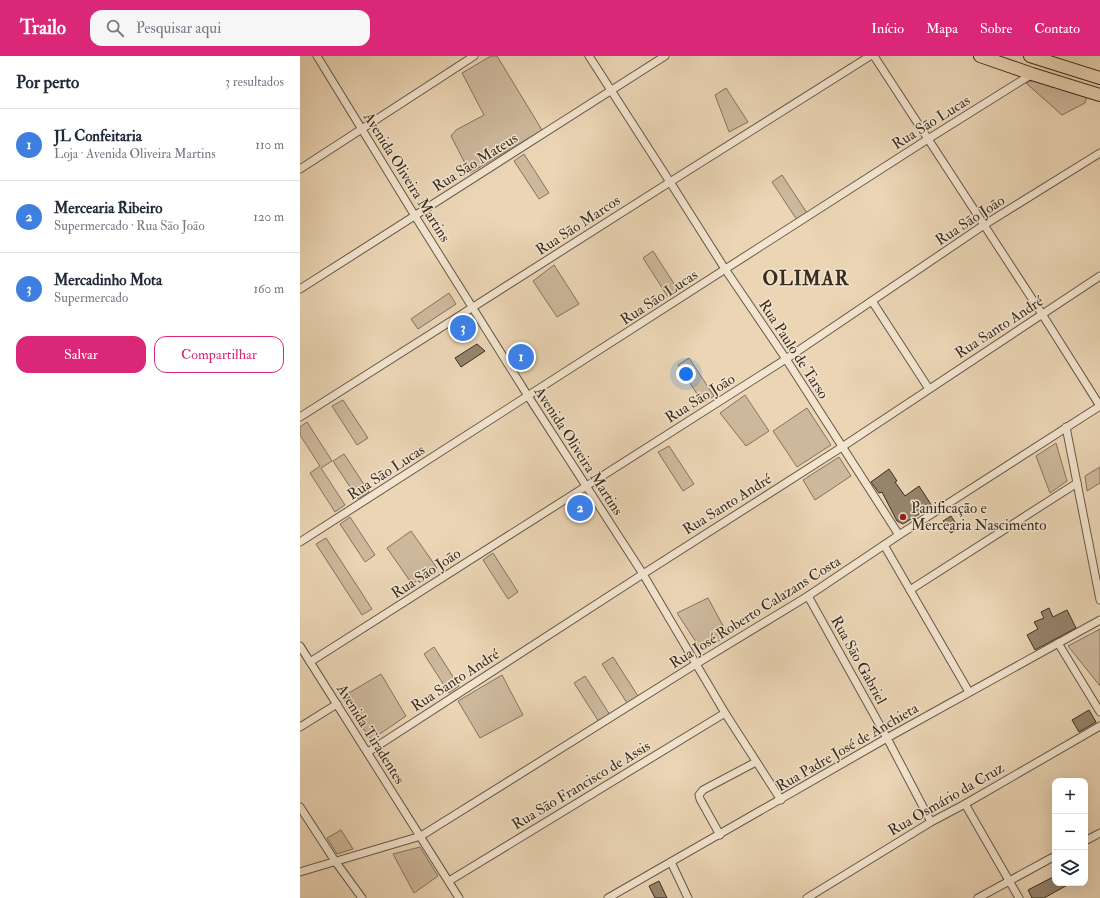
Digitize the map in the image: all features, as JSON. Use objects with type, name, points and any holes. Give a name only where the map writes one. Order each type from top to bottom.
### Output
[{"type":"main road","points":[[980,56],[1100,95]]},
{"type":"main road","points":[[1030,56],[1100,78]]},
{"type":"street","name":"Avenida Oliveira Martins","points":[[317,56],[528,396],[643,574],[725,712],[781,800]]},
{"type":"street","points":[[300,169],[474,56]]},
{"type":"street","name":"Rua Paulo de Tarso","points":[[590,56],[725,269],[786,359],[899,535]]},
{"type":"street","name":"Rua São Mateus","points":[[300,289],[665,56]]},
{"type":"street","name":"Rua São Marcos","points":[[300,417],[870,56]]},
{"type":"street","points":[[874,56],[1100,406]]},
{"type":"street","name":"Rua São Lucas","points":[[300,542],[928,139],[1032,74]]},
{"type":"street","name":"Rua São João","points":[[310,662],[786,359],[984,225],[1100,153]]},
{"type":"street","name":"Rua Santo André","points":[[368,752],[842,446],[1100,276]]},
{"type":"street","points":[[872,301],[929,389]]},
{"type":"street","name":"Rua José Roberto Calazans Costa","points":[[421,836],[696,664],[808,596],[899,535],[1100,406]]},
{"type":"street","points":[[1066,427],[1100,600]]},
{"type":"street","points":[[910,590],[1077,482]]},
{"type":"street","points":[[884,545],[969,692]]},
{"type":"street","name":"Rua São Gabriel","points":[[808,596],[887,738],[930,822]]},
{"type":"street","name":"Rua Padre José de Anchieta","points":[[608,898],[887,738],[1100,620]]},
{"type":"street","points":[[1058,643],[1100,712]]},
{"type":"street","name":"Avenida Tiradentes","points":[[300,646],[459,898]]},
{"type":"street","points":[[300,727],[336,704]]},
{"type":"street","name":"Rua São Francisco de Assis","points":[[449,881],[725,712]]},
{"type":"street","name":"Rua Osmário da Cruz","points":[[807,898],[930,822],[965,804],[1100,726]]},
{"type":"street","points":[[720,835],[700,799],[700,795],[703,790],[756,762]]},
{"type":"street","points":[[965,804],[1019,898]]},
{"type":"street","points":[[300,807],[335,861],[362,898]]},
{"type":"street","points":[[1088,839],[1100,833]]},
{"type":"street","points":[[300,872],[421,836]]},
{"type":"street","points":[[978,898],[1052,858]]},
{"type":"street","points":[[671,862],[688,898]]},
{"type":"shaded area","points":[[491,56],[497,56],[542,130],[470,173],[451,136],[456,130],[484,115],[462,73]]},
{"type":"shaded area","points":[[1034,80],[1087,96],[1085,103],[1062,115],[1026,83]]},
{"type":"shaded area","points":[[726,88],[748,122],[729,132],[715,95]]},
{"type":"shaded area","points":[[524,154],[549,193],[539,199],[514,161]]},
{"type":"shaded area","points":[[782,175],[807,213],[797,220],[772,182]]},
{"type":"shaded area","points":[[653,251],[678,290],[668,297],[643,258]]},
{"type":"shaded area","points":[[554,265],[579,304],[557,317],[533,281]]},
{"type":"shaded area","points":[[449,293],[456,304],[418,329],[411,319]]},
{"type":"shaded area","points":[[689,358],[714,396],[703,403],[678,365]]},
{"type":"shaded area","points":[[745,395],[769,431],[746,446],[720,413]]},
{"type":"shaded area","points":[[343,400],[368,438],[357,445],[332,406]]},
{"type":"shaded area","points":[[807,408],[831,445],[797,467],[773,431]]},
{"type":"shaded area","points":[[307,422],[332,461],[321,468],[345,505],[335,512],[310,473],[320,466],[300,435],[300,427]]},
{"type":"shaded area","points":[[1056,443],[1067,481],[1050,493],[1036,456]]},
{"type":"shaded area","points":[[669,446],[694,484],[683,491],[658,452]]},
{"type":"shaded area","points":[[344,454],[369,492],[358,499],[333,461]]},
{"type":"shaded area","points":[[839,457],[851,476],[815,500],[803,480]]},
{"type":"shaded area","points":[[1100,467],[1100,483],[1087,491],[1085,476]]},
{"type":"shaded area","points":[[350,517],[375,555],[365,562],[340,524]]},
{"type":"shaded area","points":[[411,531],[437,568],[412,584],[387,548]]},
{"type":"shaded area","points":[[326,538],[372,609],[362,615],[316,544]]},
{"type":"shaded area","points":[[493,553],[518,592],[508,599],[483,560]]},
{"type":"shaded area","points":[[708,598],[728,635],[702,651],[677,613]]},
{"type":"shaded area","points":[[1100,629],[1100,686],[1068,646]]},
{"type":"shaded area","points":[[434,647],[459,686],[449,693],[424,654]]},
{"type":"shaded area","points":[[613,657],[638,696],[627,703],[602,664]]},
{"type":"shaded area","points":[[381,674],[406,716],[371,740],[342,697]]},
{"type":"shaded area","points":[[502,675],[523,715],[480,738],[458,701]]},
{"type":"shaded area","points":[[585,676],[610,715],[599,722],[574,683]]},
{"type":"shaded area","points":[[341,830],[353,849],[337,854],[327,838]]},
{"type":"shaded area","points":[[420,847],[438,876],[414,893],[393,854]]},
{"type":"building","points":[[468,319],[473,327],[457,336],[453,328]]},
{"type":"building","points":[[477,344],[485,351],[461,367],[455,358]]},
{"type":"building","points":[[521,349],[528,359],[520,364],[513,354]]},
{"type":"building","points":[[889,469],[897,481],[895,482],[905,496],[919,486],[932,506],[903,524],[897,521],[882,492],[879,493],[871,482]]},
{"type":"building","points":[[951,516],[959,528],[951,533],[943,521]]},
{"type":"building","points":[[1049,608],[1053,617],[1067,610],[1076,628],[1035,650],[1027,635],[1038,629],[1034,622],[1044,618],[1041,612]]},
{"type":"building","points":[[1089,710],[1096,722],[1079,732],[1072,720]]},
{"type":"building","points":[[1052,878],[1052,886],[1066,886],[1044,898],[1032,898],[1028,890]]},
{"type":"building","points":[[659,881],[667,898],[655,898],[649,886]]},
{"type":"place","name":"Mercadinho Mota","points":[[463,328]]},
{"type":"place","name":"JL Confeitaria","points":[[521,357]]},
{"type":"place","name":"Mercearia Ribeiro","points":[[580,508]]},
{"type":"place","name":"Panificação e Mercearia Nascimento","points":[[903,517]]},
{"type":"district","name":"OLIMAR","points":[[806,278]]}]
